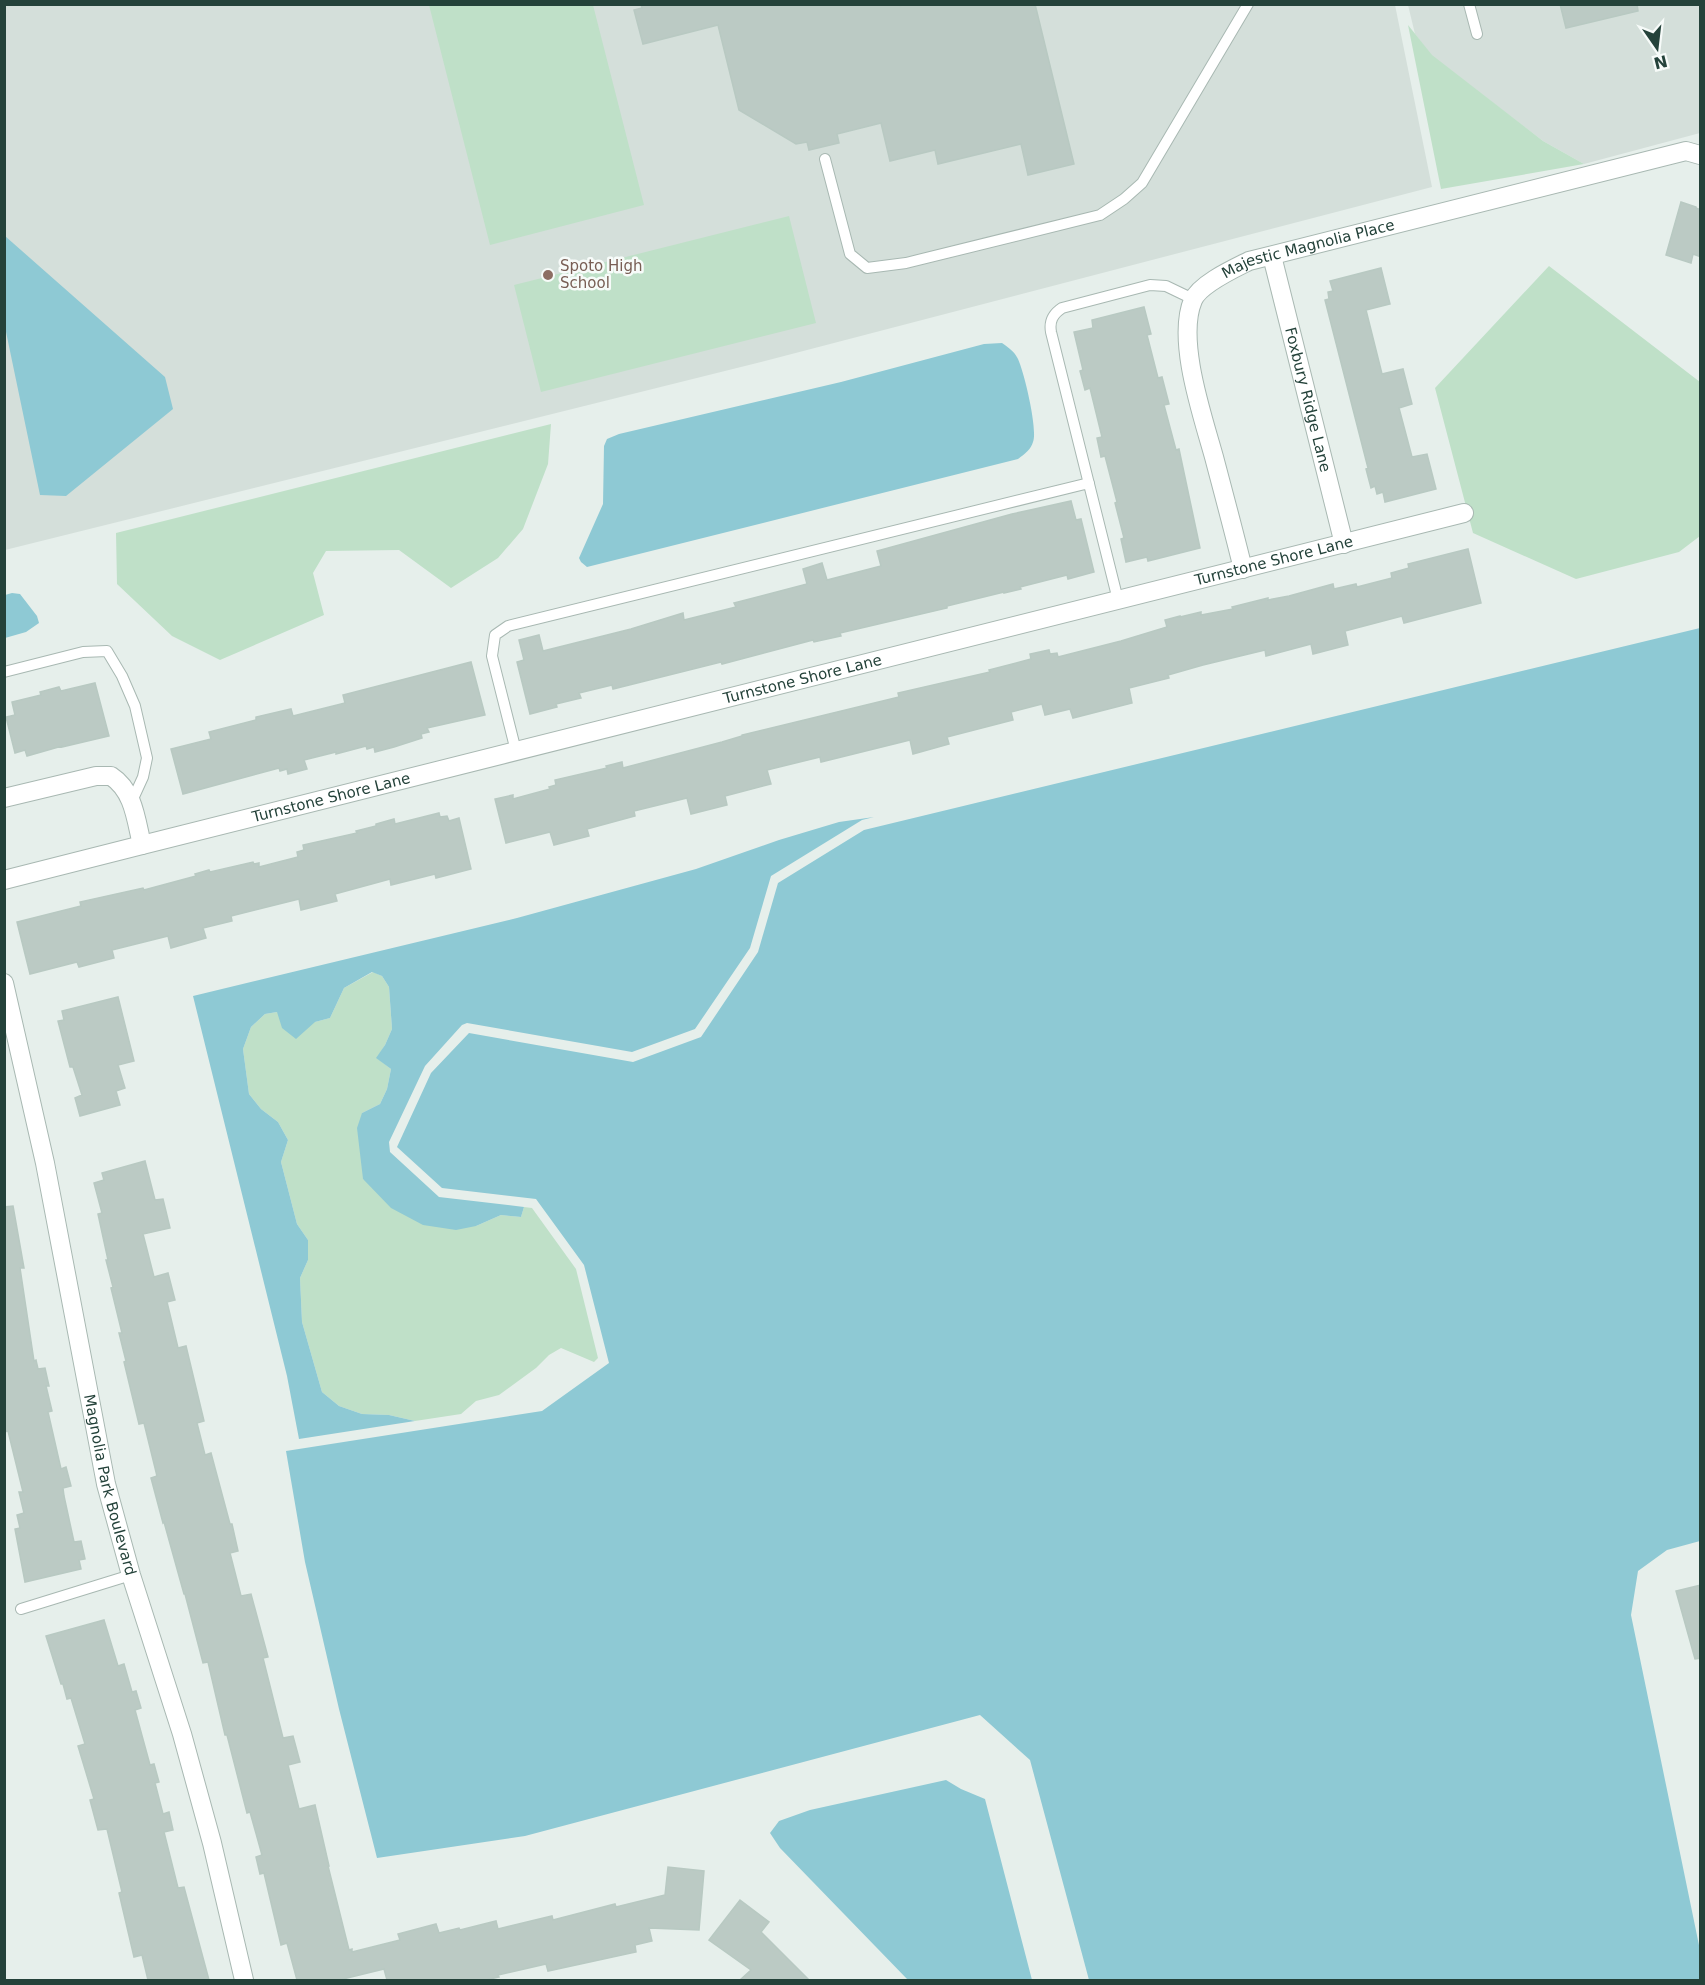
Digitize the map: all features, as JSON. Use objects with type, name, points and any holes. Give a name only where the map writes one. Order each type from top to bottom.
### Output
[{"type":"street","name":"Majestic Magnolia Place","points":[[1193,299],[1214,279],[1249,261],[1686,151],[1701,154]]},
{"type":"street","name":"Foxbury Ridge Lane","points":[[1272,256],[1344,544]]},
{"type":"street","points":[[1193,299],[1187,327],[1189,355],[1243,569]]},
{"type":"street","name":"Turnstone Shore Lane","points":[[4,880],[1464,513]]},
{"type":"street","points":[[4,798],[111,776],[119,781],[132,801],[142,845]]},
{"type":"street","name":"Magnolia Park Boulevard","points":[[4,982],[7,1009],[45,1163],[106,1484],[131,1575],[182,1734],[213,1842],[244,1980]]},
{"type":"lane","points":[[825,159],[850,254],[867,268],[906,263],[1100,215],[1124,199],[1142,183],[1248,4]]},
{"type":"lane","points":[[1469,4],[1477,34]]},
{"type":"lane","points":[[1118,600],[1050,321],[1062,308],[1150,285],[1166,286],[1193,299]]},
{"type":"lane","points":[[516,751],[492,656],[495,635],[508,626],[1089,483]]},
{"type":"lane","points":[[4,672],[83,652],[107,651],[122,676],[135,706],[147,758],[143,777],[132,801]]},
{"type":"lane","points":[[21,1609],[131,1575]]},
{"type":"shaded area","name":"Spoto High School","points":[[4,5],[1395,5],[1432,187],[753,364],[5,550]]},
{"type":"shaded area","points":[[1408,5],[1700,5],[1700,133],[1584,164],[1543,141],[1431,55],[1415,34]]},
{"type":"green space","points":[[429,5],[593,5],[644,205],[490,245]]},
{"type":"green space","points":[[1408,25],[1432,55],[1543,141],[1584,164],[1441,189]]},
{"type":"green space","points":[[789,216],[816,323],[541,392],[514,285]]},
{"type":"green space","points":[[1549,266],[1700,382],[1700,536],[1679,552],[1576,579],[1473,533],[1435,388]]},
{"type":"green space","points":[[551,424],[548,464],[523,529],[498,558],[451,588],[399,550],[326,551],[313,573],[324,615],[220,660],[172,636],[117,584],[116,533]]},
{"type":"green space","points":[[373,972],[382,976],[389,987],[392,1029],[377,1058],[391,1069],[387,1089],[380,1104],[362,1113],[363,1179],[476,1226],[501,1215],[521,1217],[524,1207],[532,1208],[576,1269],[598,1358],[594,1362],[561,1348],[499,1395],[476,1401],[461,1414],[415,1421],[389,1415],[362,1414],[339,1406],[322,1392],[302,1322],[300,1278],[308,1260],[308,1240],[297,1224],[281,1162],[288,1140],[278,1122],[261,1109],[249,1094],[243,1049],[251,1027],[265,1014],[277,1012],[315,1022],[330,1018],[344,988]]},
{"type":"water","points":[[5,236],[165,377],[173,409],[66,496],[40,495],[5,327]]},
{"type":"water","points":[[1002,343],[1018,359],[1027,388],[1034,425],[1031,447],[1018,459],[587,567],[581,562],[579,558],[603,504],[604,446],[607,439],[619,434],[841,382],[984,344]]},
{"type":"water","points":[[20,594],[37,616],[39,623],[26,632],[5,638],[5,595]]},
{"type":"water","points":[[1700,628],[1700,1541],[1667,1550],[1638,1571],[1631,1615],[1700,1950],[1700,1980],[1089,1980],[1030,1760],[980,1715],[525,1836],[377,1858],[305,1562],[286,1451],[542,1411],[609,1363],[584,1265],[536,1199],[442,1188],[397,1147],[431,1073],[469,1033],[633,1062],[701,1037],[758,952],[778,883],[864,830]]},
{"type":"water","points":[[874,817],[862,820],[771,876],[750,948],[695,1029],[632,1052],[467,1023],[462,1025],[425,1066],[389,1142],[390,1152],[439,1197],[524,1207],[521,1217],[501,1215],[476,1226],[456,1230],[423,1225],[391,1208],[363,1179],[357,1128],[362,1113],[380,1104],[387,1089],[391,1069],[376,1058],[392,1029],[389,987],[382,976],[372,972],[344,988],[330,1018],[315,1022],[296,1039],[282,1028],[277,1012],[265,1014],[251,1027],[243,1049],[249,1094],[261,1109],[278,1122],[288,1140],[281,1162],[297,1224],[308,1240],[308,1260],[300,1278],[302,1322],[322,1392],[339,1406],[362,1414],[389,1415],[415,1421],[299,1439],[287,1376],[193,996],[517,918],[696,869],[839,822]]},
{"type":"water","points":[[946,1780],[985,1799],[1032,1980],[908,1980],[780,1848],[770,1833],[779,1821],[810,1810]]},
{"type":"building","points":[[641,4],[897,4],[900,6],[908,4],[1035,4],[1074,164],[1028,175],[1021,144],[938,164],[935,150],[890,161],[881,123],[837,134],[839,143],[809,150],[807,142],[796,144],[739,110],[718,25],[643,44],[634,10],[642,8]]},
{"type":"building","points":[[1560,4],[1637,4],[1638,11],[1566,28]]},
{"type":"building","points":[[1681,202],[1701,210],[1701,257],[1693,254],[1691,263],[1666,255]]},
{"type":"building","points":[[1381,268],[1390,304],[1366,310],[1382,374],[1403,369],[1412,404],[1399,408],[1412,457],[1427,454],[1436,489],[1385,502],[1383,492],[1377,494],[1375,486],[1371,488],[1366,469],[1368,468],[1325,300],[1329,299],[1328,292],[1333,291],[1330,281]]},
{"type":"building","points":[[1144,307],[1151,334],[1147,335],[1158,378],[1162,377],[1169,404],[1164,405],[1176,450],[1179,449],[1200,548],[1148,561],[1147,557],[1126,562],[1121,539],[1124,538],[1115,503],[1117,502],[1105,456],[1101,457],[1097,438],[1102,437],[1090,388],[1085,390],[1074,332],[1093,328],[1092,320]]},
{"type":"building","points":[[1071,501],[1076,520],[1081,519],[1094,572],[1068,579],[1067,575],[1020,587],[1021,589],[947,606],[947,608],[840,633],[841,636],[814,642],[813,640],[722,664],[721,662],[613,689],[612,685],[579,693],[581,698],[530,714],[517,662],[524,660],[519,640],[539,635],[543,651],[631,629],[683,613],[684,620],[736,607],[734,603],[807,584],[803,569],[822,563],[827,580],[881,566],[877,551],[1012,514]]},
{"type":"building","points":[[1468,549],[1481,603],[1404,623],[1402,616],[1345,631],[1348,645],[1313,654],[1311,644],[1266,656],[1265,650],[1203,665],[1168,675],[1169,678],[1129,688],[1132,703],[1073,718],[1070,709],[1045,715],[1042,704],[1011,712],[1013,720],[947,737],[949,744],[913,754],[910,740],[821,762],[820,757],[767,770],[771,784],[725,796],[727,805],[691,814],[687,798],[634,811],[635,816],[587,829],[589,836],[554,845],[550,832],[506,843],[495,799],[513,795],[513,799],[550,789],[549,787],[556,785],[555,780],[607,768],[606,766],[622,762],[623,768],[742,735],[899,697],[898,693],[990,672],[989,670],[1031,659],[1030,654],[1049,650],[1050,654],[1057,653],[1058,657],[1121,641],[1167,627],[1165,620],[1180,616],[1233,609],[1232,607],[1268,598],[1268,600],[1289,596],[1333,584],[1334,589],[1356,584],[1357,587],[1392,578],[1391,573],[1409,568],[1408,564]]},
{"type":"building","points":[[471,662],[485,715],[427,728],[429,732],[421,734],[422,738],[375,752],[374,747],[367,749],[366,746],[336,754],[336,752],[304,760],[307,769],[288,774],[287,769],[280,771],[279,768],[183,794],[171,749],[211,739],[209,732],[256,720],[256,717],[291,709],[293,716],[345,703],[343,695]]},
{"type":"building","points":[[95,683],[109,736],[27,756],[25,750],[15,753],[6,717],[15,715],[12,702],[41,695],[40,692],[59,687],[61,691]]},
{"type":"building","points":[[439,813],[440,817],[447,816],[449,821],[459,818],[471,869],[436,878],[435,874],[391,885],[390,879],[335,894],[337,901],[301,910],[299,899],[231,916],[232,921],[203,928],[206,938],[171,948],[168,936],[112,950],[114,958],[79,967],[77,962],[30,974],[17,922],[81,906],[80,902],[143,888],[144,890],[196,876],[195,874],[209,870],[210,872],[253,862],[254,864],[259,863],[259,867],[298,857],[297,852],[304,850],[303,845],[357,833],[356,831],[394,819],[395,824]]},
{"type":"building","points":[[118,997],[134,1061],[118,1065],[125,1088],[116,1091],[120,1105],[80,1116],[75,1098],[82,1095],[73,1067],[70,1067],[58,1021],[64,1020],[62,1011]]},
{"type":"building","points":[[145,1161],[155,1200],[163,1199],[170,1228],[143,1234],[154,1277],[168,1273],[175,1300],[167,1302],[178,1348],[186,1346],[204,1421],[197,1423],[205,1455],[211,1453],[230,1524],[232,1524],[238,1551],[230,1553],[241,1596],[251,1594],[268,1657],[263,1658],[283,1738],[293,1736],[300,1762],[288,1765],[299,1809],[315,1805],[349,1950],[352,1949],[352,1952],[400,1940],[398,1934],[436,1924],[439,1933],[496,1921],[498,1929],[552,1916],[553,1920],[615,1904],[616,1907],[665,1895],[668,1867],[704,1871],[699,1930],[649,1928],[652,1941],[635,1945],[636,1952],[548,1971],[546,1964],[486,1980],[387,1980],[384,1969],[339,1980],[297,1980],[287,1943],[281,1945],[264,1873],[260,1874],[256,1857],[262,1855],[250,1812],[247,1813],[227,1735],[225,1735],[208,1662],[203,1663],[163,1523],[151,1478],[157,1476],[144,1423],[139,1424],[124,1362],[126,1361],[119,1333],[122,1333],[111,1288],[113,1287],[98,1214],[102,1213],[94,1183],[104,1180],[102,1173]]},
{"type":"building","points":[[13,1206],[24,1268],[20,1268],[34,1361],[36,1360],[38,1369],[45,1368],[49,1386],[46,1386],[52,1411],[48,1412],[61,1469],[66,1467],[71,1486],[63,1488],[64,1496],[74,1542],[81,1541],[85,1559],[79,1560],[81,1569],[25,1582],[15,1529],[20,1528],[17,1515],[24,1513],[19,1492],[23,1492],[8,1431],[4,1432],[4,1207]]},
{"type":"building","points":[[1701,1585],[1701,1658],[1695,1659],[1676,1591]]},
{"type":"building","points":[[104,1620],[118,1666],[124,1664],[132,1692],[136,1691],[141,1708],[135,1710],[150,1765],[154,1764],[159,1782],[155,1783],[163,1814],[169,1812],[173,1830],[164,1832],[178,1888],[184,1887],[209,1980],[148,1980],[142,1955],[134,1957],[107,1829],[98,1830],[90,1800],[94,1799],[78,1746],[85,1744],[71,1698],[67,1699],[46,1636]]},
{"type":"building","points":[[740,1900],[769,1922],[761,1932],[809,1980],[740,1980],[751,1970],[709,1940]]},
{"type":"place","name":"Spoto High School","points":[[548,275]]}]
